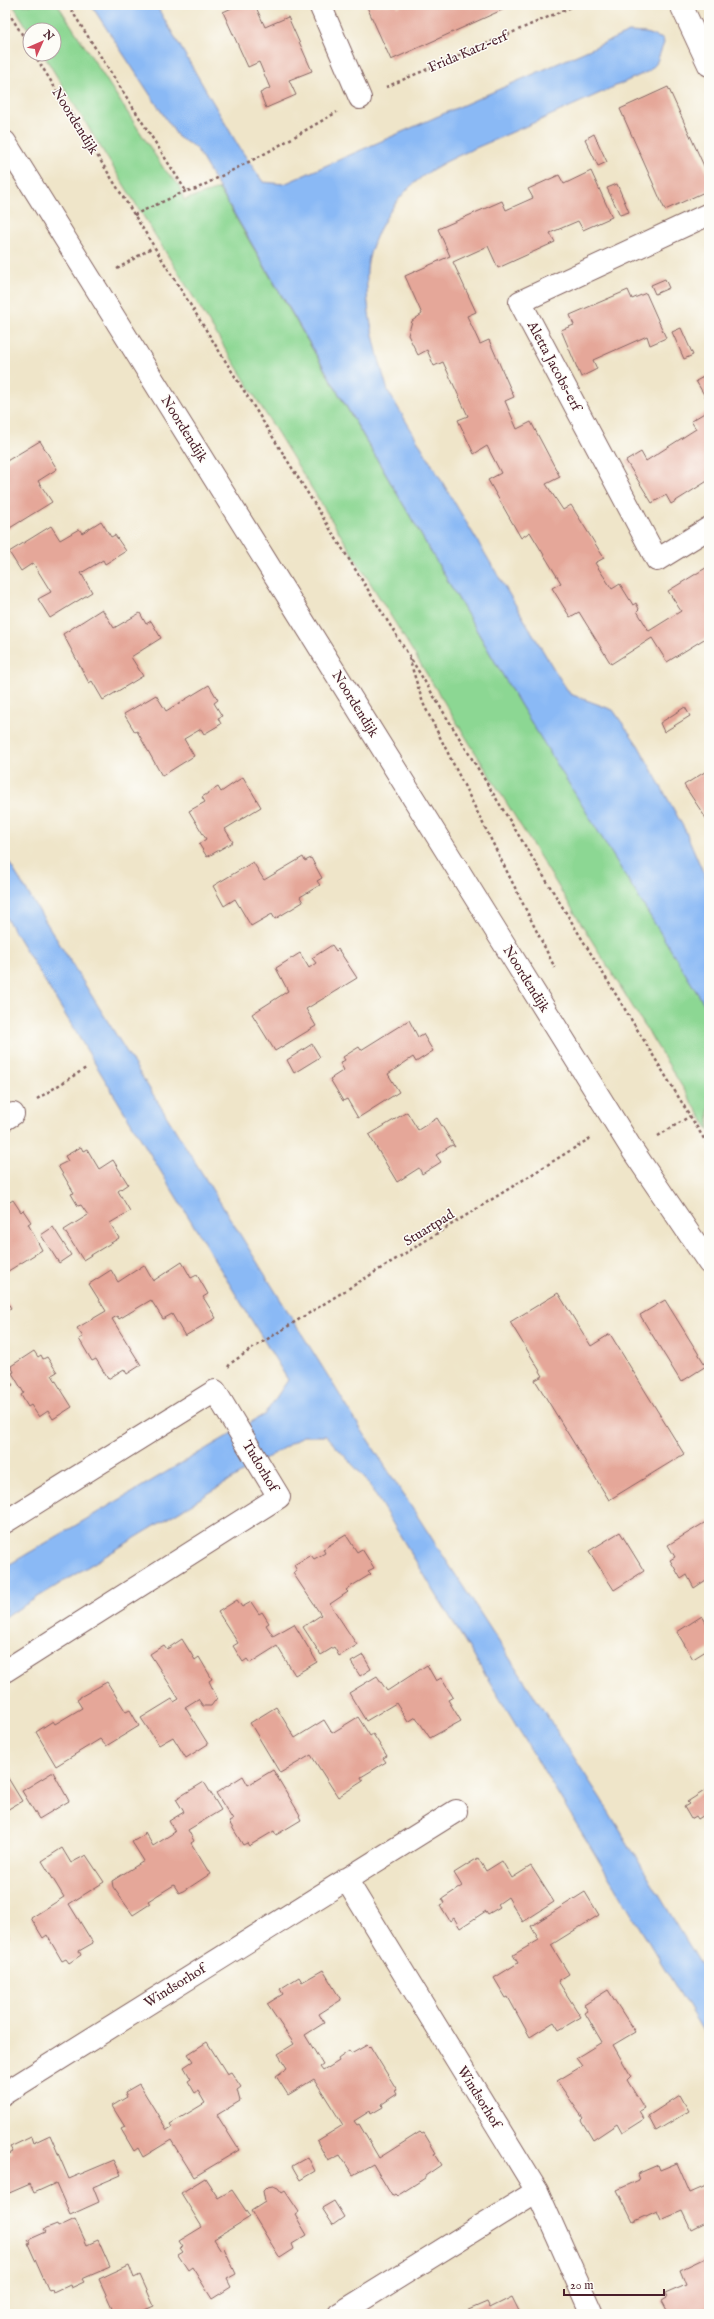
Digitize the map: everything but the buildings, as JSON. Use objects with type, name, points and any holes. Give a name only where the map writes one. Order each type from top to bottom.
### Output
[{"type":"street","points":[[320,5],[360,98]]},
{"type":"street","points":[[681,5],[709,65]]},
{"type":"street","name":"Noordendijk","points":[[5,142],[633,1151],[709,1263]]},
{"type":"street","name":"Aletta Jacobs-erf","points":[[709,214],[520,302],[656,560],[709,528]]},
{"type":"street","name":"Tudorhof","points":[[5,1522],[215,1390],[279,1497],[5,1671]]},
{"type":"street","name":"Windsorhof","points":[[5,2093],[456,1811]]},
{"type":"street","name":"Windsorhof","points":[[346,1879],[537,2191],[592,2314]]},
{"type":"street","points":[[339,2314],[537,2191]]},
{"type":"path","points":[[68,5],[186,191]]},
{"type":"path","name":"Frida Katz-erf","points":[[134,215],[186,191],[196,189],[266,153],[360,98],[576,5]]},
{"type":"path","points":[[5,6],[22,34]]},
{"type":"path","name":"Noordendijk","points":[[39,62],[408,654],[709,1147]]},
{"type":"path","points":[[114,271],[153,247]]},
{"type":"path","points":[[408,654],[424,703],[558,973]]},
{"type":"path","points":[[9,1117],[86,1068]]},
{"type":"path","points":[[633,1151],[690,1116]]},
{"type":"path","name":"Stuartpad","points":[[253,1348],[304,1318],[616,1122]]},
{"type":"green space","points":[[13,5],[58,5],[164,169],[179,185],[184,200],[219,189],[512,691],[709,1012],[709,1130],[48,62],[62,62],[62,22],[24,22]]},
{"type":"water","points":[[91,5],[156,5],[239,147],[263,182],[284,184],[629,32],[646,33],[663,39],[664,43],[656,64],[649,71],[457,156],[433,169],[412,185],[396,202],[382,224],[369,259],[367,286],[372,331],[388,391],[570,694],[613,710],[638,745],[685,830],[709,886],[709,1012],[512,691],[196,148],[178,137]]},
{"type":"water","points":[[5,856],[359,1426],[601,1799],[709,1978],[709,2041],[365,1478],[326,1436],[303,1436],[5,1617],[5,1567],[265,1414],[288,1380],[5,916]]}]
